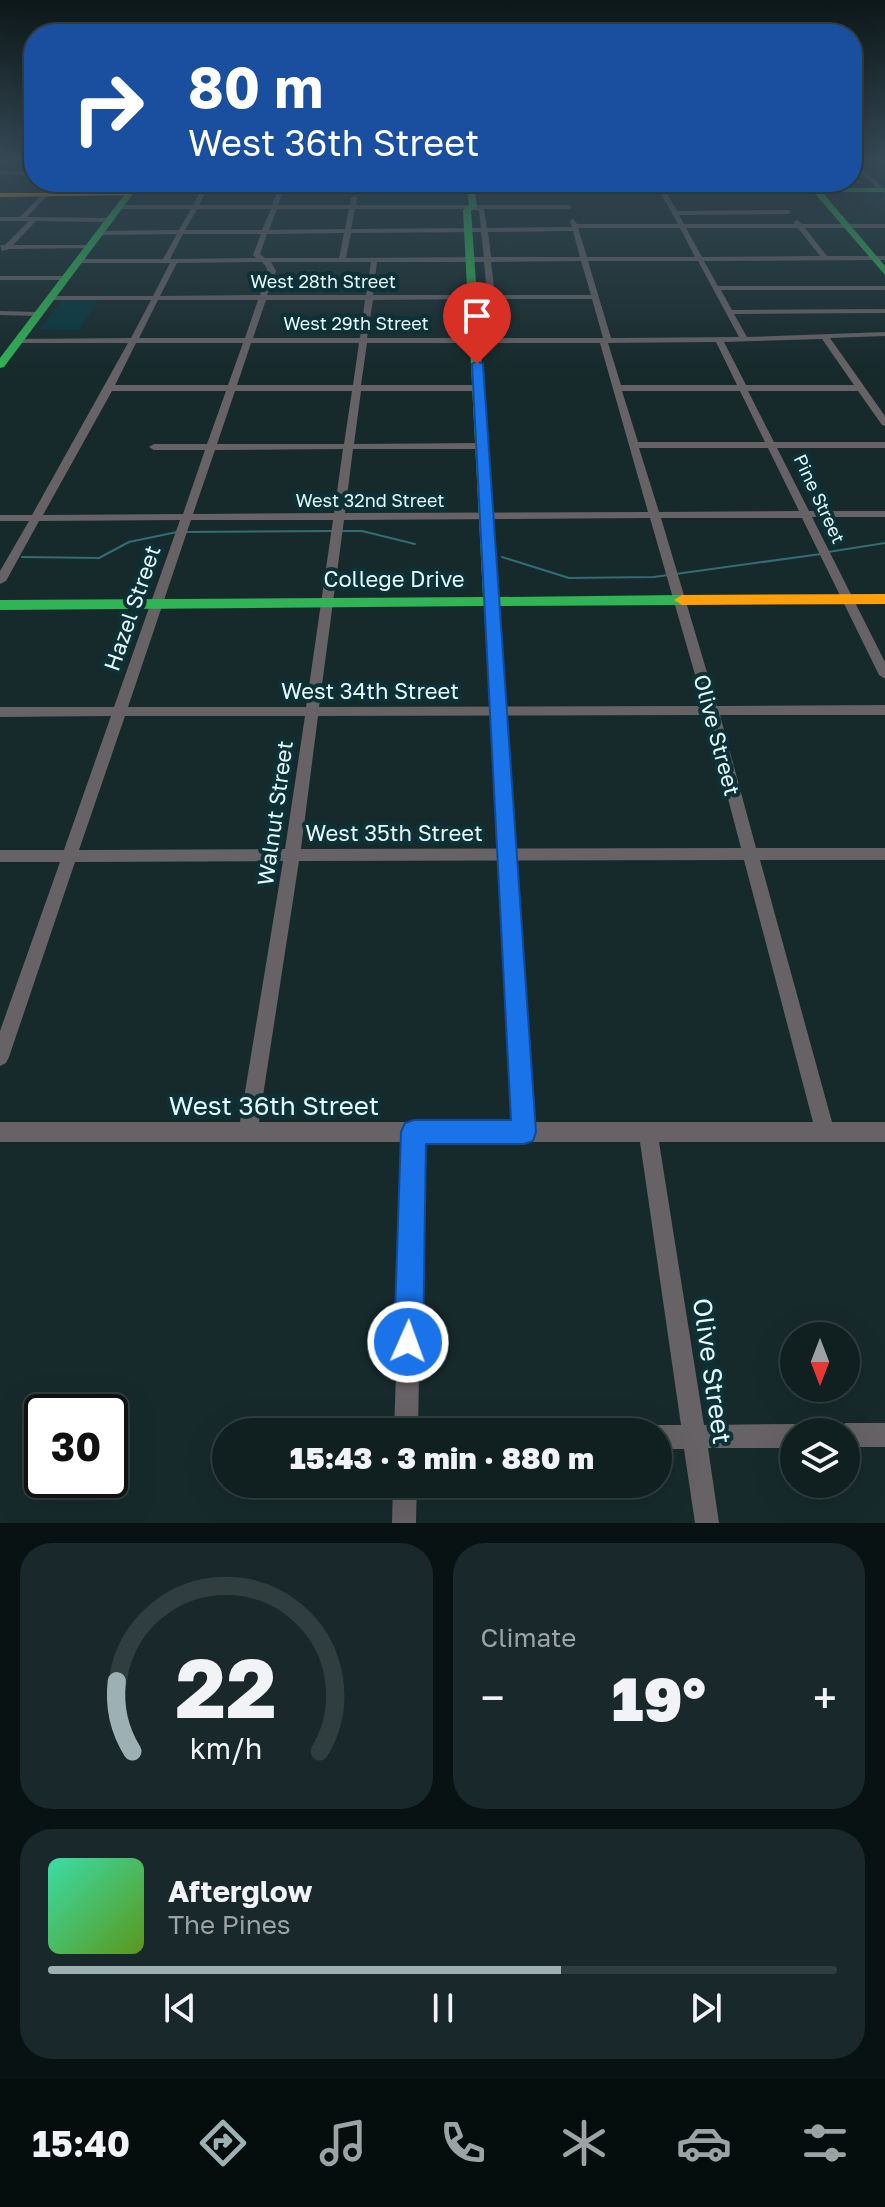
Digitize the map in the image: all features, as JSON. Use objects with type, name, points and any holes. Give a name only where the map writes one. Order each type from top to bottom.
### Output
[{"type":"street","points":[[0,254],[22,231]]},
{"type":"street","points":[[4,247],[59,231]]},
{"type":"street","points":[[6,354],[101,231]]},
{"type":"street","points":[[131,231],[170,262],[826,259],[881,263]]},
{"type":"street","points":[[172,231],[410,231]]},
{"type":"street","points":[[476,231],[482,298],[476,340],[481,446],[524,1132]]},
{"type":"street","name":"Olive Street","points":[[576,231],[634,445],[712,711],[825,1132]]},
{"type":"street","points":[[684,231],[744,339]]},
{"type":"street","points":[[804,231],[826,259]]},
{"type":"street","points":[[852,231],[881,263]]},
{"type":"street","points":[[0,581],[134,340],[155,299],[180,233]]},
{"type":"street","name":"Hazel Street","points":[[0,1057],[272,271],[256,255],[265,233]]},
{"type":"street","points":[[342,261],[348,233]]},
{"type":"street","name":"Walnut Street","points":[[248,1132],[292,856],[374,262]]},
{"type":"street","points":[[0,278],[65,278]]},
{"type":"street","points":[[715,288],[885,288]]},
{"type":"street","name":"West 28th Street","points":[[50,298],[596,297]]},
{"type":"street","points":[[482,298],[496,340]]},
{"type":"street","points":[[729,312],[885,311]]},
{"type":"street","points":[[0,313],[38,314]]},
{"type":"street","name":"West 29th Street","points":[[6,354],[134,340],[719,340],[885,334]]},
{"type":"street","points":[[825,337],[885,423]]},
{"type":"street","name":"Pine Street","points":[[719,340],[774,445],[885,675]]},
{"type":"street","points":[[109,388],[478,388]]},
{"type":"street","points":[[618,388],[860,388]]},
{"type":"street","points":[[634,445],[885,445]]},
{"type":"street","points":[[154,447],[481,446]]},
{"type":"street","name":"West 32nd Street","points":[[0,518],[186,517],[337,527],[485,516],[885,514]]},
{"type":"street","name":"College Drive","points":[[0,605],[885,599]]},
{"type":"street","name":"West 34th Street","points":[[0,712],[885,710]]},
{"type":"street","name":"West 35th Street","points":[[0,856],[885,854]]},
{"type":"street","name":"West 36th Street","points":[[0,1132],[885,1132]]},
{"type":"street","points":[[406,1418],[414,1132]]},
{"type":"street","name":"Olive Street","points":[[648,1132],[707,1523]]},
{"type":"street","points":[[860,1435],[885,1435]]},
{"type":"street","points":[[672,1437],[780,1436]]},
{"type":"street","points":[[404,1523],[405,1498]]},
{"type":"shaded area","points":[[61,301],[98,301],[79,330],[40,329]]},
{"type":"waterway","points":[[185,532],[333,531]]},
{"type":"waterway","points":[[341,531],[362,531],[415,544]]},
{"type":"waterway","points":[[22,557],[99,558],[129,542],[177,532]]},
{"type":"waterway","points":[[828,552],[885,543]]},
{"type":"waterway","points":[[502,557],[569,578],[654,577],[821,554]]},
{"type":"traffic: fast","points":[[0,365],[101,231]]},
{"type":"traffic: fast","points":[[468,231],[524,1132]]},
{"type":"traffic: fast","points":[[850,231],[885,272]]},
{"type":"traffic: fast","points":[[0,605],[682,600]]},
{"type":"traffic: slow","points":[[682,600],[885,599]]},
{"type":"route","points":[[408,1342],[414,1132],[524,1132],[477,364]]}]
